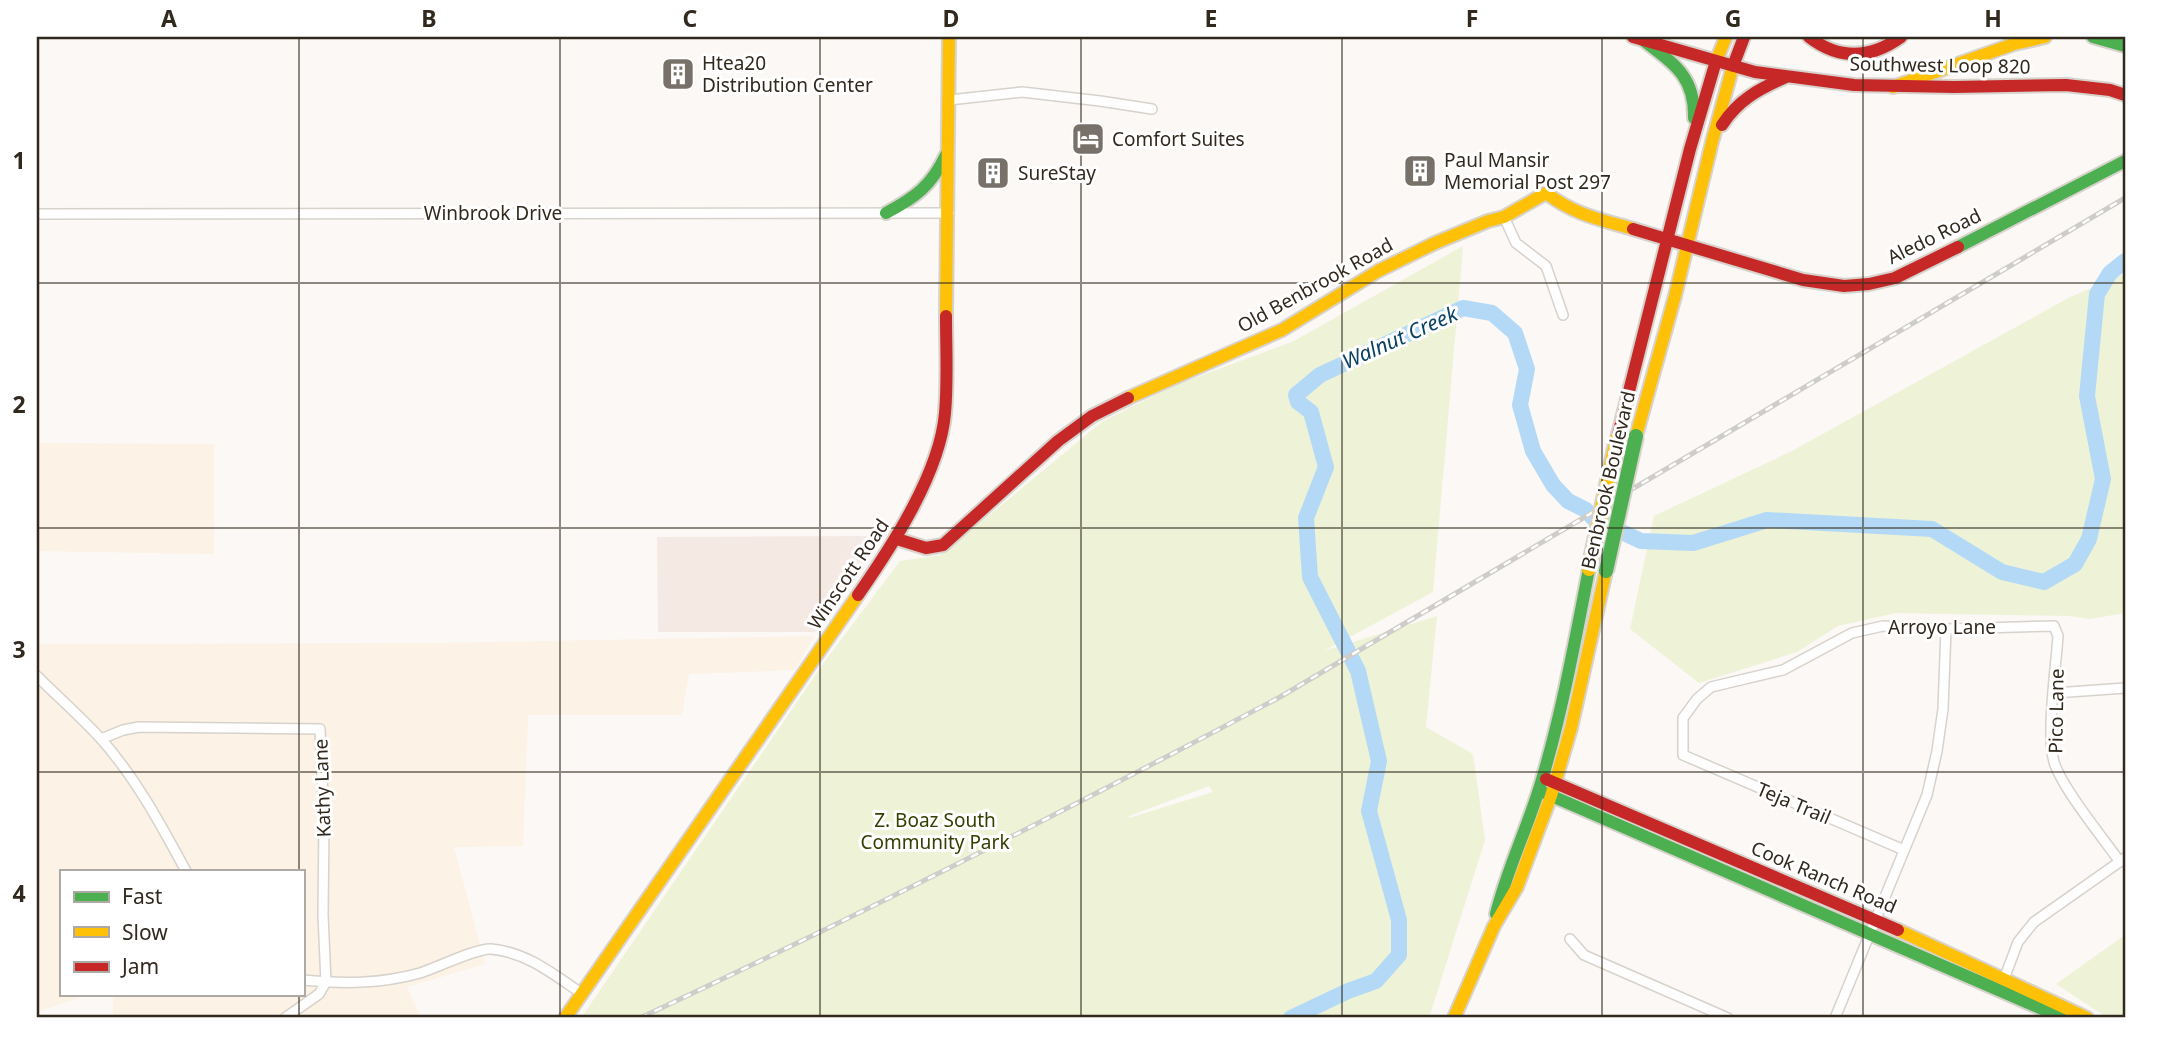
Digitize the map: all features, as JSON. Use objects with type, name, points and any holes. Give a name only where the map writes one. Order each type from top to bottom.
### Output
[{"type":"main road","name":"Winscott Road","points":[[565,1018],[897,539],[924,480],[943,428],[947,368],[948,37]]},
{"type":"main road","name":"Benbrook Boulevard","points":[[1547,786],[1556,726],[1617,439],[1690,149],[1716,61],[1726,37]]},
{"type":"main road","name":"Benbrook Boulevard","points":[[1454,1018],[1494,926],[1517,887],[1547,786],[1571,728],[1636,436],[1675,296],[1712,142],[1744,37]]},
{"type":"main road","points":[[1810,37],[1830,51],[1867,55],[1884,50],[1901,37]]},
{"type":"main road","points":[[1893,88],[2014,44],[2045,37]]},
{"type":"main road","points":[[2093,37],[2125,46]]},
{"type":"main road","name":"Southwest Loop 820","points":[[1638,38],[1733,66],[1786,77],[1854,85],[1893,88],[2066,85],[2110,90],[2125,95]]},
{"type":"main road","points":[[1638,38],[1680,70],[1693,89],[1695,104],[1690,149]]},
{"type":"main road","points":[[1712,142],[1729,113],[1744,98],[1757,89],[1786,77]]},
{"type":"main road","points":[[886,213],[923,193],[938,173],[949,148]]},
{"type":"main road","name":"Aledo Road","points":[[1668,238],[1822,285],[1871,285],[1908,273],[2125,161]]},
{"type":"main road","name":"Old Benbrook Road","points":[[897,539],[921,548],[934,549],[943,545],[1058,441],[1092,416],[1282,330],[1378,271],[1435,243],[1504,217],[1546,193],[1566,208],[1583,215],[1668,238]]},
{"type":"main road","name":"Cook Ranch Road","points":[[1547,786],[1876,920],[2087,1018]]},
{"type":"main road","name":"Cook Ranch Road","points":[[1547,786],[1870,936],[2063,1018]]},
{"type":"street","points":[[949,100],[1022,93],[1100,100],[1152,109]]},
{"type":"street","name":"Winbrook Drive","points":[[37,214],[948,213]]},
{"type":"street","points":[[1504,217],[1516,243],[1546,265],[1563,316]]},
{"type":"street","name":"Arroyo Lane","points":[[1683,755],[1683,718],[1697,699],[1712,687],[1783,670],[1852,633],[1883,626],[1946,629],[2054,626]]},
{"type":"street","name":"Pico Lane","points":[[2054,626],[2058,636],[2052,732],[2054,762],[2068,788],[2122,860]]},
{"type":"street","points":[[1835,1018],[1927,795],[1943,709],[1946,629]]},
{"type":"street","points":[[37,676],[101,739],[152,808],[185,870]]},
{"type":"street","points":[[2054,693],[2125,688]]},
{"type":"street","name":"Kathy Lane","points":[[101,739],[139,727],[320,729],[326,982]]},
{"type":"street","name":"Teja Trail","points":[[1683,755],[1904,850]]},
{"type":"street","points":[[2004,979],[2018,942],[2034,922],[2122,860]]},
{"type":"street","points":[[1570,939],[1584,956],[1728,1018]]},
{"type":"street","points":[[304,980],[380,983],[422,972],[487,949],[516,954],[534,962],[581,993]]},
{"type":"street","points":[[285,1018],[319,994],[326,982]]},
{"type":"shaded area","points":[[37,443],[214,444],[214,554],[37,551]]},
{"type":"shaded area","points":[[880,536],[815,632],[658,632],[657,537]]},
{"type":"shaded area","points":[[814,636],[795,670],[689,674],[682,715],[528,715],[523,846],[454,847],[485,964],[407,987],[421,1018],[113,1018],[113,996],[304,996],[304,870],[60,870],[60,996],[83,996],[37,1012],[39,644],[439,643]]},
{"type":"green space","name":"Z. Boaz South Community Park","points":[[1463,246],[1433,592],[1324,651],[1437,616],[1426,727],[1473,754],[1485,840],[1429,1018],[581,1018],[825,661],[900,561],[941,555],[1103,421],[1178,384],[1294,341]],"holes":[[[1209,786],[1213,792],[1129,818]]]},
{"type":"green space","points":[[2125,274],[2125,613],[2090,619],[2068,616],[1896,613],[1838,626],[1797,652],[1699,683],[1630,629],[1654,516],[1792,451],[2070,297]]},
{"type":"green space","points":[[2125,935],[2125,1018],[2108,1018],[2056,984]]},
{"type":"waterway","name":"Walnut Creek","points":[[1291,1018],[1376,981],[1399,955],[1399,920],[1369,811],[1379,761],[1358,671],[1310,577],[1306,518],[1326,467],[1311,412],[1298,402],[1296,395],[1320,375],[1463,308],[1492,313],[1515,333],[1527,369],[1520,405],[1533,451],[1553,485],[1568,501],[1586,510],[1594,519],[1641,541],[1693,543],[1767,520],[1932,529],[2002,572],[2044,582],[2075,564],[2089,539],[2103,479],[2087,396],[2097,294],[2110,273],[2125,261]]},
{"type":"railway","points":[[640,1018],[962,862],[1280,697],[2125,198]]},
{"type":"traffic: fast","points":[[2093,37],[2125,46]]},
{"type":"traffic: fast","points":[[1643,40],[1673,64],[1686,81],[1691,91],[1694,118]]},
{"type":"traffic: fast","points":[[886,213],[922,190],[935,175],[946,155]]},
{"type":"traffic: fast","points":[[1958,247],[2125,161]]},
{"type":"traffic: fast","points":[[1606,571],[1636,436]]},
{"type":"traffic: fast","points":[[1496,914],[1549,757],[1589,569]]},
{"type":"traffic: fast","points":[[1545,793],[2063,1018]]},
{"type":"traffic: slow","points":[[946,316],[949,37]]},
{"type":"traffic: slow","points":[[1716,61],[1726,37]]},
{"type":"traffic: slow","points":[[1893,87],[2014,44],[2045,37]]},
{"type":"traffic: slow","points":[[1636,436],[1675,296],[1733,66]]},
{"type":"traffic: slow","points":[[1128,398],[1282,330],[1378,271],[1435,243],[1504,217],[1546,193],[1577,211],[1633,229]]},
{"type":"traffic: slow","points":[[1589,569],[1617,439]]},
{"type":"traffic: slow","points":[[1454,1018],[1494,926],[1517,887],[1551,796],[1571,728],[1606,571]]},
{"type":"traffic: slow","points":[[565,1018],[858,595]]},
{"type":"traffic: slow","points":[[1898,930],[2087,1018]]},
{"type":"traffic: jam","points":[[1633,37],[1755,72],[1854,85],[2066,85],[2110,90],[2125,95]]},
{"type":"traffic: jam","points":[[1733,66],[1744,37]]},
{"type":"traffic: jam","points":[[1809,37],[1832,50],[1855,54],[1878,50],[1901,37]]},
{"type":"traffic: jam","points":[[1617,439],[1690,149],[1716,61]]},
{"type":"traffic: jam","points":[[1722,125],[1750,96],[1786,77]]},
{"type":"traffic: jam","points":[[1633,229],[1803,280],[1844,286],[1895,278],[1958,247]]},
{"type":"traffic: jam","points":[[858,595],[899,532],[934,460],[945,413],[946,316]]},
{"type":"traffic: jam","points":[[897,539],[926,548],[943,545],[1058,441],[1092,416],[1128,398]]},
{"type":"traffic: jam","points":[[1546,779],[1898,930]]},
{"type":"place","name":"Htea20 Distribution Center","points":[[678,74]]},
{"type":"place","name":"Comfort Suites","points":[[1088,139]]},
{"type":"place","name":"Paul Mansir Memorial Post 297","points":[[1420,171]]},
{"type":"place","name":"SureStay","points":[[993,173]]}]
